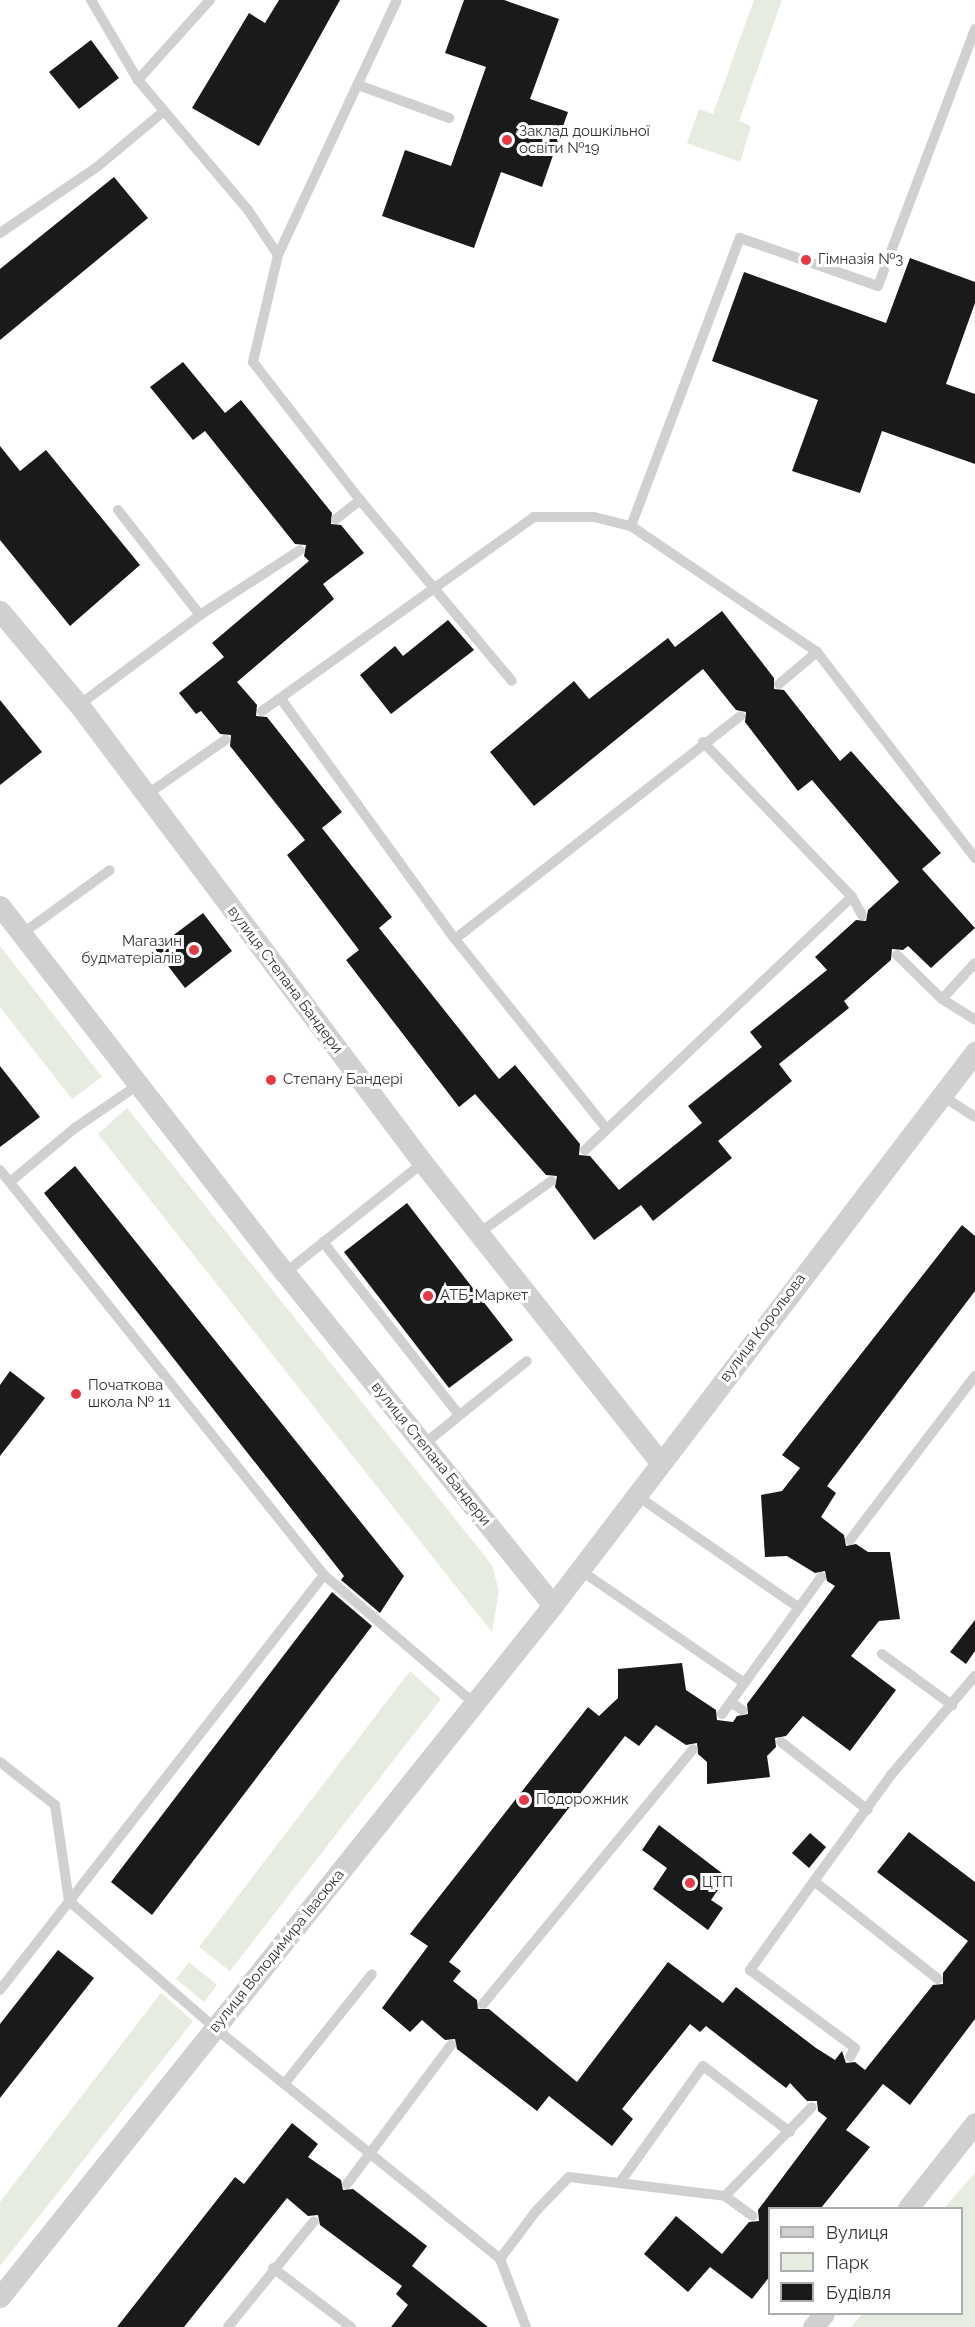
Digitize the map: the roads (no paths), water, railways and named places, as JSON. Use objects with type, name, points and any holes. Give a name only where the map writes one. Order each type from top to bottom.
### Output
[{"type":"street","name":"вулиця Степана Бандери","points":[[2,618],[79,705],[145,796],[423,1163],[660,1462]]},
{"type":"street","name":"вулиця Степана Бандери","points":[[0,906],[141,1083],[285,1273],[553,1605]]},
{"type":"street","name":"вулиця Корольова","points":[[553,1605],[975,1052]]},
{"type":"street","name":"вулиця Володимира Івасюка","points":[[0,2297],[553,1605]]},
{"type":"street","points":[[909,2207],[975,2123]]},
{"type":"street","points":[[813,2327],[822,2315]]},
{"type":"lane","points":[[91,0],[138,80],[248,210],[278,255]]},
{"type":"lane","points":[[138,80],[210,0]]},
{"type":"lane","points":[[397,0],[278,255],[253,362],[360,500],[512,681]]},
{"type":"lane","points":[[631,526],[740,238],[878,286],[975,29]]},
{"type":"lane","points":[[358,86],[449,118]]},
{"type":"lane","points":[[0,233],[97,167],[163,112]]},
{"type":"lane","points":[[336,519],[360,500]]},
{"type":"lane","points":[[118,510],[200,615]]},
{"type":"lane","points":[[262,711],[534,518],[594,517],[631,526],[817,652],[975,858]]},
{"type":"lane","points":[[79,705],[200,615],[300,550]]},
{"type":"lane","points":[[779,684],[817,652]]},
{"type":"lane","points":[[281,699],[454,939],[606,1128]]},
{"type":"lane","points":[[454,939],[703,742],[740,716]]},
{"type":"lane","points":[[145,796],[225,740]]},
{"type":"lane","points":[[703,742],[852,897],[862,915]]},
{"type":"lane","points":[[23,933],[110,870]]},
{"type":"lane","points":[[585,1150],[852,897]]},
{"type":"lane","points":[[897,955],[942,999],[975,1020]]},
{"type":"lane","points":[[942,999],[975,963]]},
{"type":"lane","points":[[10,1182],[75,1128],[141,1083]]},
{"type":"lane","points":[[942,1095],[975,1117]]},
{"type":"lane","points":[[285,1273],[423,1163]]},
{"type":"lane","points":[[0,1170],[324,1575],[475,1704]]},
{"type":"lane","points":[[479,1233],[551,1181]]},
{"type":"lane","points":[[323,1242],[459,1415]]},
{"type":"lane","points":[[424,1444],[527,1361]]},
{"type":"lane","points":[[850,1540],[975,1376]]},
{"type":"lane","points":[[636,1495],[799,1608]]},
{"type":"lane","points":[[580,1570],[743,1682]]},
{"type":"lane","points":[[0,1990],[324,1575]]},
{"type":"lane","points":[[722,1714],[821,1577]]},
{"type":"lane","points":[[882,1654],[951,1705]]},
{"type":"lane","points":[[850,2057],[855,2048],[750,1970],[868,1810],[975,1676]]},
{"type":"lane","points":[[731,1702],[742,1710]]},
{"type":"lane","points":[[781,1742],[868,1810]]},
{"type":"lane","points":[[483,2004],[693,1749]]},
{"type":"lane","points":[[0,1762],[56,1805],[69,1901],[215,2028],[500,2259],[524,2326]]},
{"type":"lane","points":[[814,1881],[938,1979]]},
{"type":"lane","points":[[285,2083],[372,1974]]},
{"type":"lane","points":[[347,2184],[451,2045]]},
{"type":"lane","points":[[621,2181],[703,2066],[790,2132]]},
{"type":"lane","points":[[725,2196],[812,2107]]},
{"type":"lane","points":[[500,2259],[536,2211],[569,2177],[621,2181],[725,2196],[753,2216]]},
{"type":"lane","points":[[228,2327],[273,2268],[314,2221]]},
{"type":"lane","points":[[273,2268],[351,2327]]},
{"type":"place","name":"Заклад дошкільної освіти №19","points":[[507,140]]},
{"type":"place","name":"Гімназія №3","points":[[806,260]]},
{"type":"place","name":"Магазин будматеріалів","points":[[194,950]]},
{"type":"place","name":"Степану Бандері","points":[[271,1080]]},
{"type":"place","name":"АТБ-Маркет","points":[[428,1296]]},
{"type":"place","name":"Початкова школа № 11","points":[[76,1394]]},
{"type":"place","name":"Подорожник","points":[[524,1800]]},
{"type":"place","name":"ЦТП","points":[[690,1883]]}]
